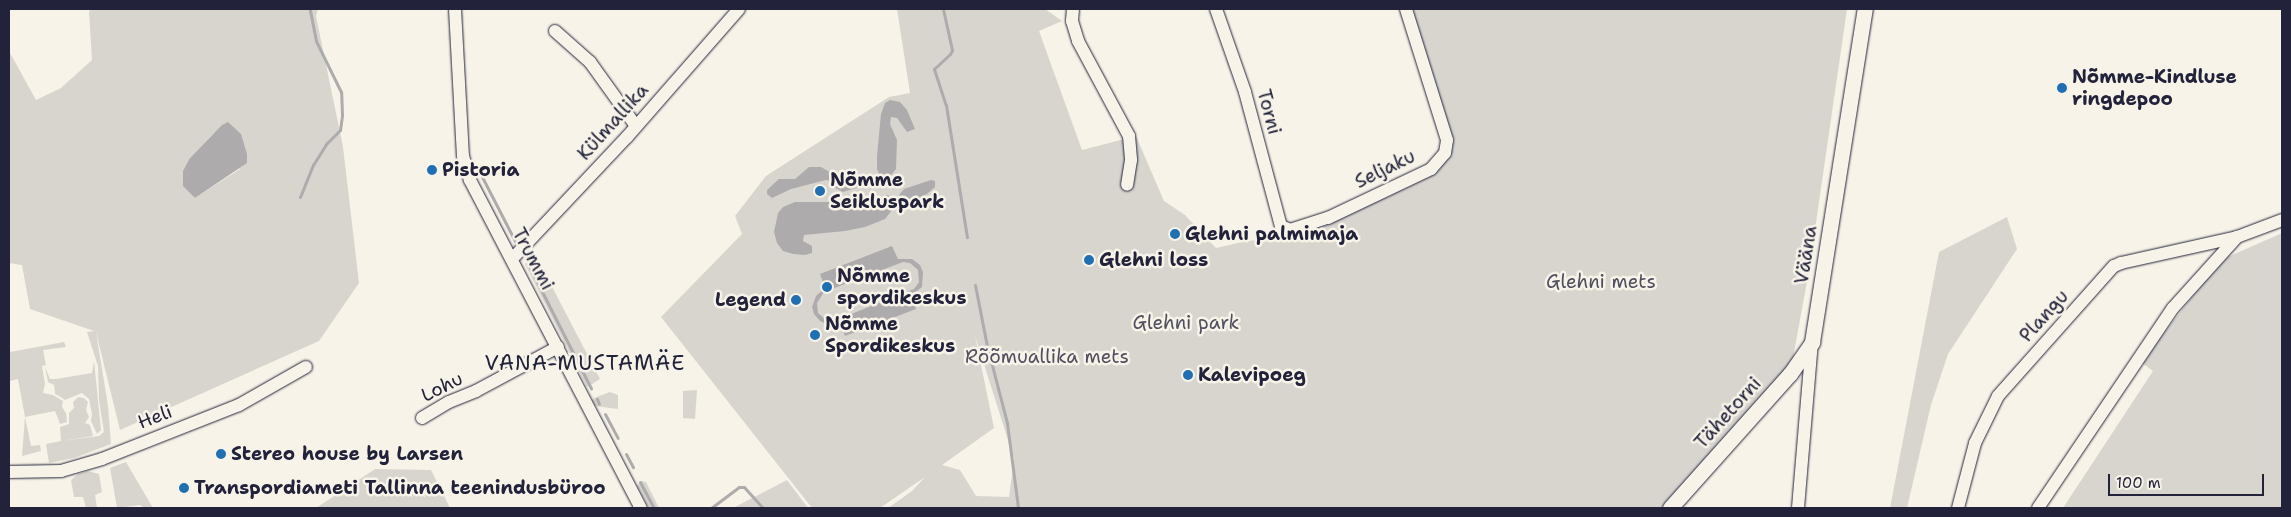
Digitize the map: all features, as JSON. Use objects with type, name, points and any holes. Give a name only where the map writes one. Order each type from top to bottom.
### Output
[{"type":"street","name":"Trummi","points":[[455,9],[462,156],[470,180],[641,508]]},
{"type":"street","name":"Külmallika","points":[[512,259],[636,126],[739,9]]},
{"type":"street","points":[[1073,9],[1072,21],[1078,41],[1129,136],[1131,160],[1127,185]]},
{"type":"street","name":"Torni","points":[[1216,9],[1245,92],[1281,226]]},
{"type":"street","name":"Seljaku","points":[[1281,226],[1290,230],[1328,218],[1431,169],[1445,153],[1447,140],[1406,9]]},
{"type":"street","name":"Vääna","points":[[1798,508],[1812,342],[1865,9]]},
{"type":"street","points":[[555,31],[590,62],[636,126]]},
{"type":"street","name":"Plangu","points":[[1958,508],[1975,443],[1998,396],[2114,266],[2237,237],[2282,220]]},
{"type":"street","name":"Plangu","points":[[2038,508],[2173,308],[2237,237]]},
{"type":"street","name":"Tähetorni","points":[[1670,508],[1790,374],[1812,342]]},
{"type":"street","name":"Lohu","points":[[422,418],[448,402],[476,391],[558,347]]},
{"type":"street","name":"Heli","points":[[9,472],[61,471],[102,459],[239,405],[306,367]]},
{"type":"green space","points":[[92,9],[318,9],[316,16],[343,147],[359,283],[319,341],[120,430],[96,332],[108,406],[111,444],[74,458],[49,463],[46,444],[61,441],[60,427],[69,424],[69,413],[74,408],[73,402],[78,397],[84,398],[88,402],[86,410],[89,417],[85,423],[90,425],[93,436],[62,441],[99,436],[104,432],[99,400],[98,366],[87,332],[94,331],[30,309],[22,265],[9,263],[9,51],[36,100],[61,88],[92,60],[89,11]],"holes":[[[214,133],[240,169],[195,198],[190,158]]]},
{"type":"green space","points":[[897,9],[1045,9],[1062,21],[1039,31],[1082,150],[1136,136],[1164,201],[1185,215],[1216,248],[1242,242],[1299,234],[1327,223],[1431,169],[1445,153],[1406,9],[1847,9],[1809,271],[1790,374],[1670,508],[888,508],[912,491],[925,477],[880,508],[812,508],[661,317],[742,234],[735,216],[766,176],[889,97],[910,93]],"holes":[[[975,336],[1014,459],[1009,497],[976,496],[960,470],[942,465],[994,428]]]},
{"type":"green space","points":[[2007,217],[2017,249],[1948,354],[1931,405],[1907,508],[1890,508],[1939,252]]},
{"type":"green space","points":[[2282,233],[2282,508],[2063,508],[2153,371],[2141,362],[2221,260]]},
{"type":"green space","points":[[534,252],[600,379],[587,387],[525,264]]},
{"type":"green space","points":[[64,342],[66,347],[43,350],[46,365],[42,366],[45,384],[43,393],[53,395],[63,401],[62,407],[66,413],[67,422],[60,424],[55,411],[25,417],[18,379],[10,381],[10,352]]},
{"type":"green space","points":[[94,361],[101,430],[97,434],[91,421],[92,414],[89,399],[82,393],[65,400],[55,394],[54,385],[48,382],[45,367],[50,379],[56,379],[92,373]]},
{"type":"green space","points":[[697,390],[695,419],[683,418],[683,391]]},
{"type":"green space","points":[[610,392],[618,395],[618,409],[595,406],[592,401],[594,398]]},
{"type":"green space","points":[[25,417],[31,446],[40,445],[41,451],[22,456]]},
{"type":"green space","points":[[126,462],[153,508],[145,508],[140,505],[117,508],[110,468]]},
{"type":"green space","points":[[375,469],[431,470],[450,508],[316,508]]},
{"type":"green space","points":[[88,471],[99,474],[102,492],[95,495],[97,508],[86,508],[83,497],[74,497],[71,480],[78,474]]},
{"type":"green space","points":[[787,480],[808,508],[733,508]]},
{"type":"green space","points":[[641,481],[646,482],[659,508],[649,508],[637,486]]},
{"type":"shaded area","points":[[890,100],[900,102],[907,110],[915,129],[907,132],[897,118],[891,117],[890,124],[897,140],[896,169],[888,179],[882,181],[877,169],[881,114],[885,103]]},
{"type":"shaded area","points":[[228,122],[241,134],[247,154],[247,163],[195,198],[183,186],[183,171],[190,158],[222,125]]},
{"type":"shaded area","points":[[809,167],[821,167],[833,174],[847,173],[849,180],[860,178],[862,182],[856,188],[843,192],[833,187],[831,181],[826,180],[791,189],[772,198],[767,194],[767,190],[779,179],[795,179]]},
{"type":"shaded area","points":[[931,180],[935,181],[935,187],[927,194],[909,203],[901,203],[899,195],[904,189]]},
{"type":"shaded area","points":[[888,195],[891,198],[893,209],[885,219],[865,227],[845,231],[804,235],[803,241],[812,246],[812,253],[805,255],[793,254],[783,251],[777,243],[774,232],[778,213],[783,207],[795,202],[860,202]]},
{"type":"shaded area","points":[[892,246],[898,259],[912,259],[920,265],[923,272],[922,287],[912,295],[916,309],[845,336],[840,323],[829,325],[820,321],[814,314],[812,307],[816,296],[825,288],[820,274]],"holes":[[[903,262],[910,263],[918,270],[919,282],[914,289],[836,320],[826,320],[818,313],[817,303],[824,292]]]},
{"type":"waterway","points":[[300,197],[313,165],[327,143],[340,130],[342,115],[341,92],[316,41],[310,9]]},
{"type":"waterway","points":[[943,9],[952,50],[934,69],[946,105],[967,237]]},
{"type":"waterway","points":[[479,171],[515,241]]},
{"type":"waterway","points":[[892,201],[900,199]]},
{"type":"waterway","points":[[530,268],[591,388]]},
{"type":"waterway","points":[[975,285],[987,346],[1007,423],[1018,508]]},
{"type":"waterway","points":[[597,399],[599,404]]},
{"type":"waterway","points":[[605,414],[618,438]]},
{"type":"waterway","points":[[626,454],[633,467]]},
{"type":"waterway","points":[[640,482],[654,508]]},
{"type":"waterway","points":[[711,508],[739,487],[744,487],[763,508]]},
{"type":"place","name":"Nõmme-Kindluse ringdepoo","points":[[2062,88]]},
{"type":"place","name":"Pistoria","points":[[432,170]]},
{"type":"place","name":"Nõmme Seikluspark","points":[[820,191]]},
{"type":"place","name":"Glehni palmimaja","points":[[1175,234]]},
{"type":"place","name":"Glehni loss","points":[[1089,260]]},
{"type":"place","name":"Nõmme spordikeskus","points":[[827,287]]},
{"type":"place","name":"Legend","points":[[796,300]]},
{"type":"place","name":"Nõmme Spordikeskus","points":[[815,335]]},
{"type":"place","name":"Kalevipoeg","points":[[1188,375]]},
{"type":"place","name":"Stereo house by Larsen","points":[[221,454]]},
{"type":"place","name":"Transpordiameti Tallinna teenindusbüroo","points":[[184,488]]},
{"type":"district","name":"VANA-MUSTAMÄE","points":[[585,363]]},
{"type":"park label","name":"Glehni mets","points":[[1601,282]]},
{"type":"park label","name":"Glehni park","points":[[1186,323]]},
{"type":"park label","name":"Rõõmuallika mets","points":[[1047,357]]}]
